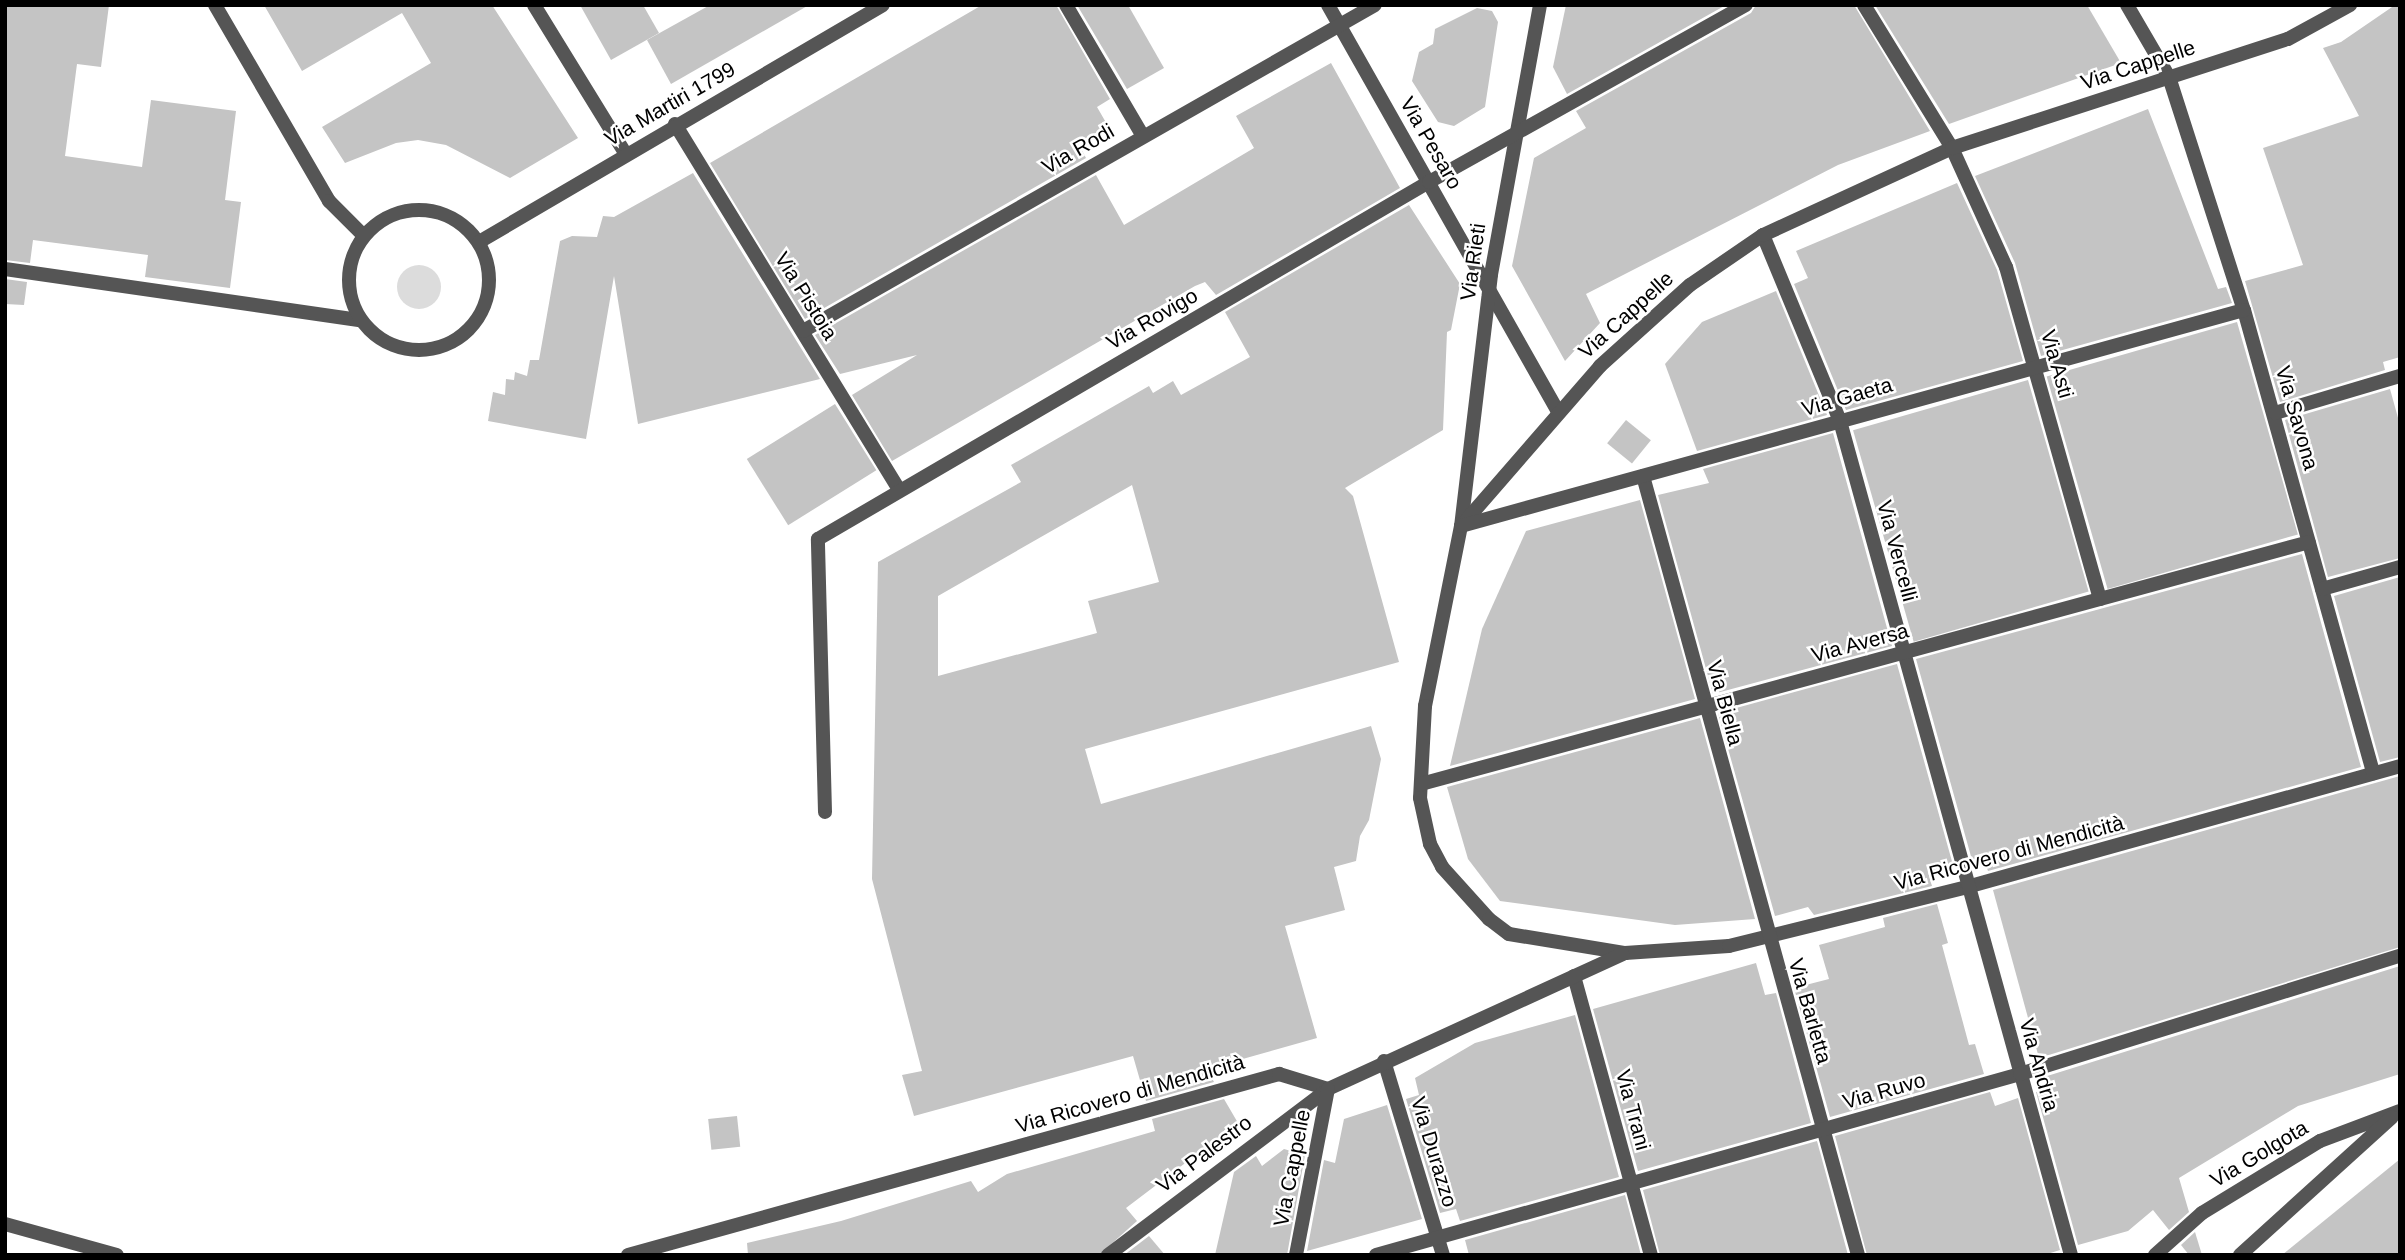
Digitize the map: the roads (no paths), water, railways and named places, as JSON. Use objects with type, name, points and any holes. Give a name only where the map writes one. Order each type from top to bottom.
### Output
[{"type":"street","points":[[215,5],[329,201],[364,236]]},
{"type":"street","points":[[534,5],[625,153]]},
{"type":"street","name":"Via Martiri 1799","points":[[480,242],[625,153],[883,5]]},
{"type":"street","points":[[1066,5],[1143,135]]},
{"type":"street","name":"Via Pesaro","points":[[1328,5],[1558,411]]},
{"type":"street","name":"Via Rodi","points":[[803,331],[1375,5]]},
{"type":"street","name":"Via Rieti","points":[[1461,527],[1490,290],[1514,134],[1541,5]]},
{"type":"street","name":"Via Rovigo","points":[[825,812],[818,539],[1429,182],[1746,5]]},
{"type":"street","name":"Via Asti","points":[[1864,5],[1952,148],[2006,267],[2100,599]]},
{"type":"street","name":"Via Savona","points":[[2127,5],[2169,77],[2244,310],[2275,413],[2373,773]]},
{"type":"street","name":"Via Cappelle","points":[[1587,948],[1509,934],[1465,896],[1430,844],[1421,785],[1425,706],[1461,527],[1558,411],[1600,366],[1690,285],[1763,235],[1952,148],[2288,39],[2350,5]]},
{"type":"street","name":"Via Pistoia","points":[[675,124],[899,491]]},
{"type":"street","points":[[424,209],[445,214],[480,242],[488,265],[490,289],[475,322],[447,345],[424,351],[399,349],[377,338],[360,320],[348,278],[364,236],[380,220],[424,209]]},
{"type":"street","name":"Via Vercelli","points":[[1763,235],[1840,421],[1967,887]]},
{"type":"street","points":[[5,269],[360,320]]},
{"type":"street","name":"Via Gaeta","points":[[1461,527],[2244,310]]},
{"type":"street","points":[[2275,413],[2400,376]]},
{"type":"street","name":"Via Biella","points":[[1643,476],[1768,940]]},
{"type":"street","name":"Via Aversa","points":[[1421,785],[2309,542]]},
{"type":"street","points":[[2322,589],[2400,567]]},
{"type":"street","name":"Via Ricovero di Mendicità","points":[[1587,948],[1625,953],[1768,940],[2400,765]]},
{"type":"street","name":"Via Andria","points":[[1967,887],[2071,1255]]},
{"type":"street","name":"Via Barletta","points":[[1768,940],[1858,1255]]},
{"type":"street","name":"Via Ricovero di Mendicità","points":[[628,1255],[1279,1074],[1328,1089],[1625,953]]},
{"type":"street","name":"Via Ruvo","points":[[1376,1255],[2020,1074],[2400,956]]},
{"type":"street","name":"Via Trani","points":[[1574,976],[1651,1255]]},
{"type":"street","name":"Via Durazzo","points":[[1384,1062],[1443,1255]]},
{"type":"street","name":"Via Cappelle","points":[[1296,1255],[1328,1089]]},
{"type":"street","name":"Via Palestro","points":[[1108,1255],[1328,1089]]},
{"type":"street","name":"Via Golgota","points":[[2155,1255],[2202,1213],[2320,1140],[2399,1111]]},
{"type":"street","name":"Via Golgota","points":[[2240,1255],[2399,1111]]},
{"type":"street","points":[[5,1224],[117,1255]]}]
